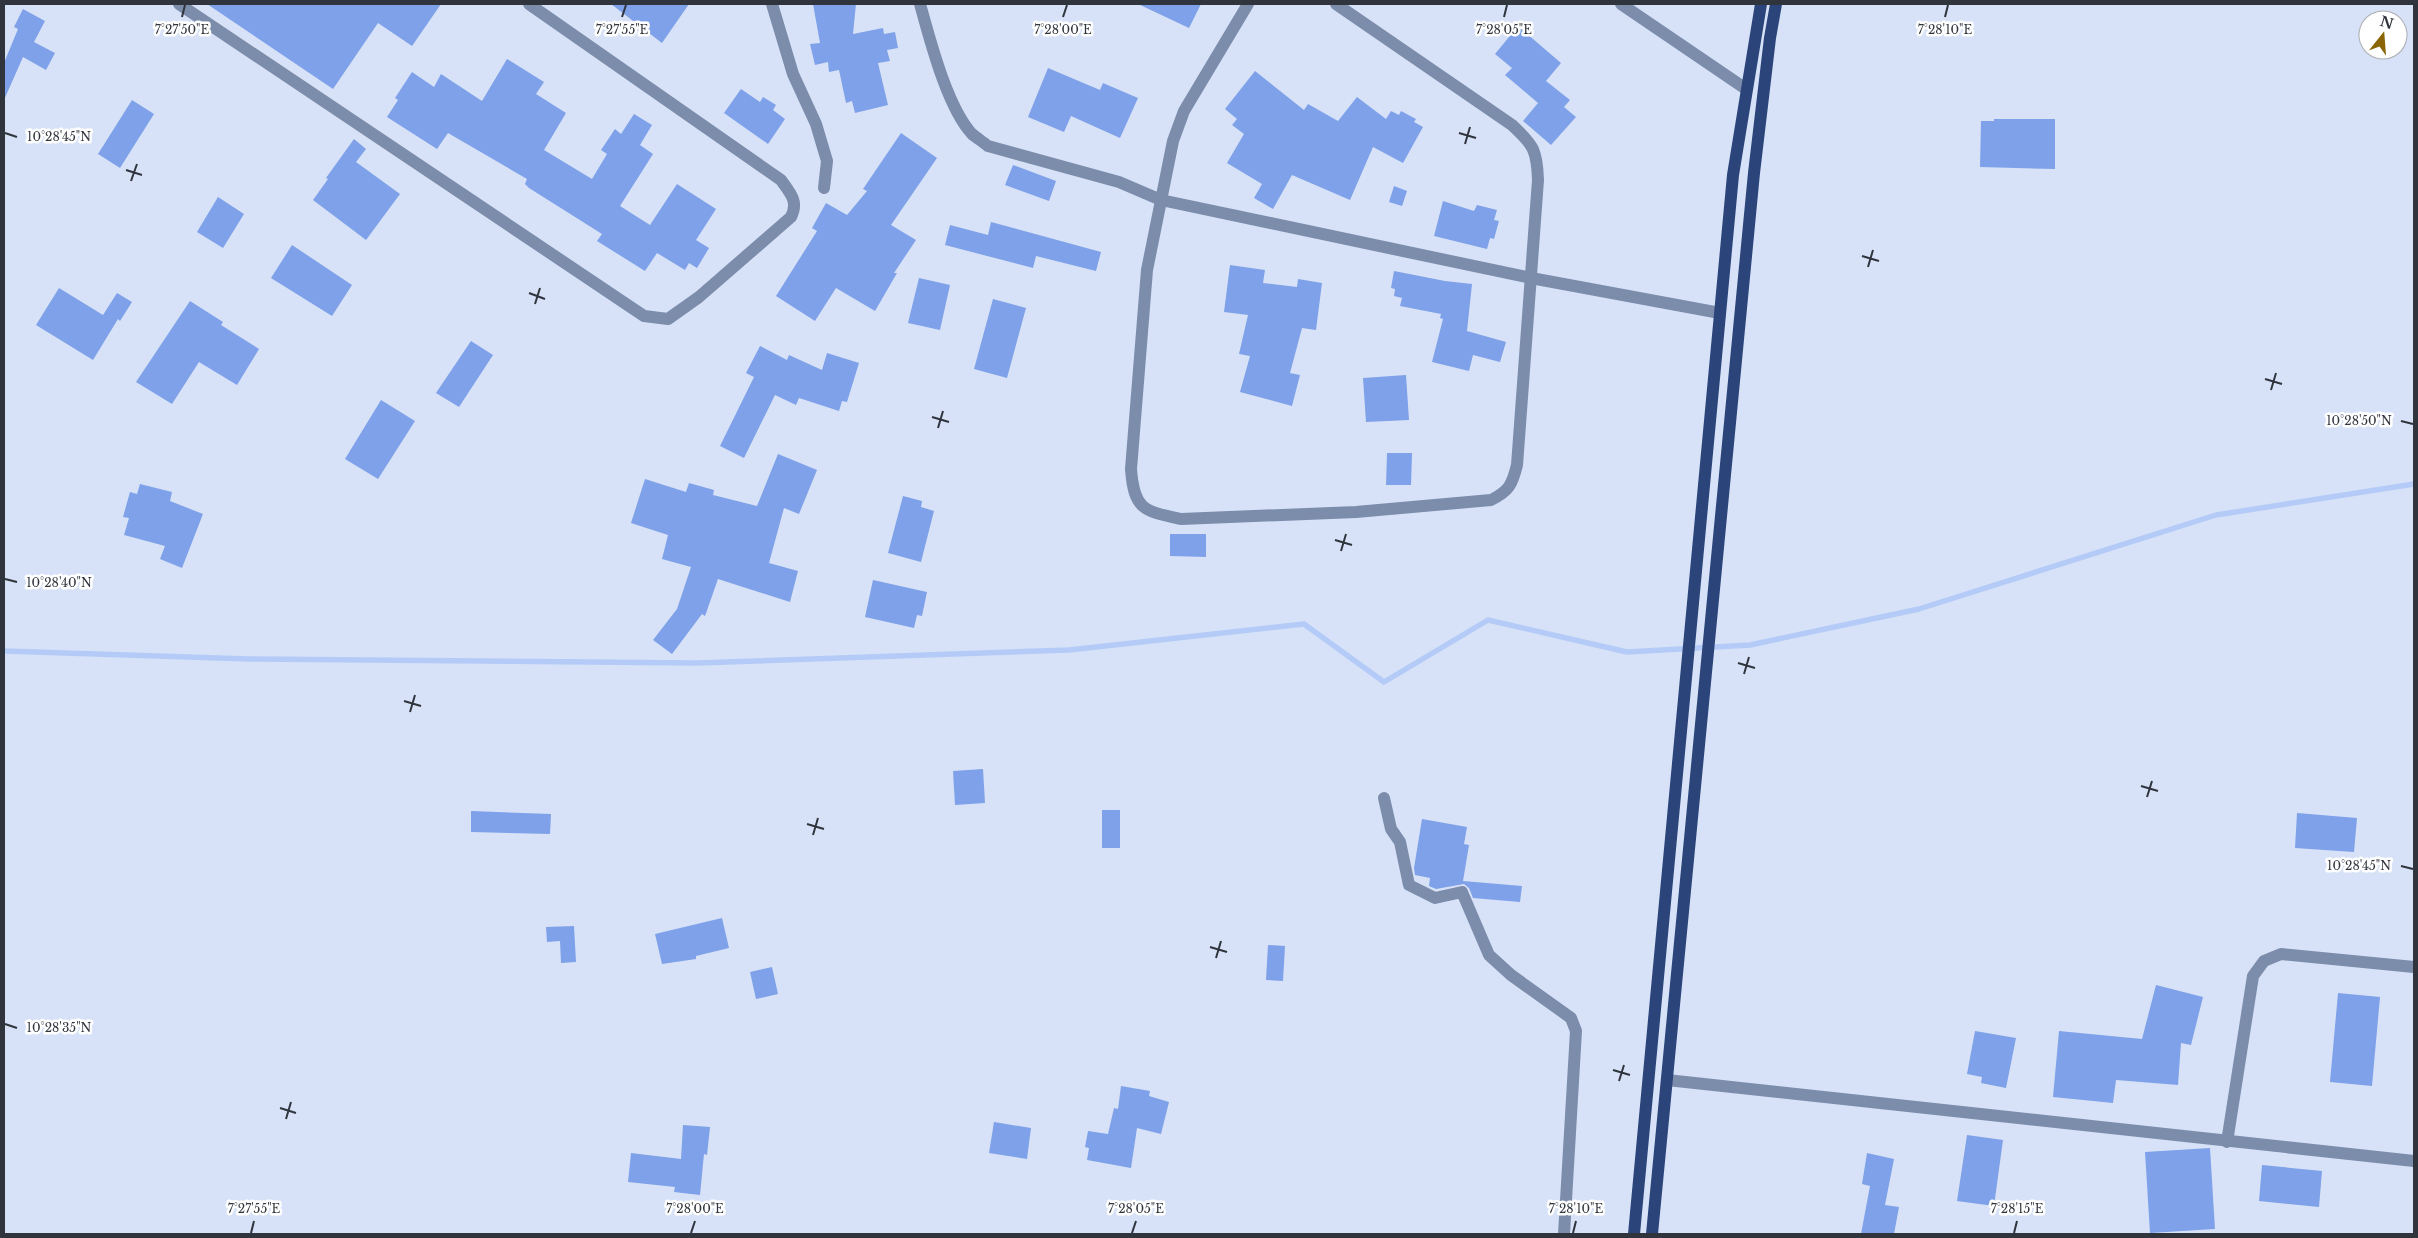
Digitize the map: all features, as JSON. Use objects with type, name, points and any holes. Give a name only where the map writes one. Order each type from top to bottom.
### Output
[{"type":"main road","points":[[1634,1234],[1733,175],[1761,4]]},
{"type":"main road","points":[[1652,1234],[1754,173],[1770,38],[1776,4]]},
{"type":"street","points":[[179,4],[644,316],[668,319],[698,298],[791,217],[795,209],[794,199],[781,180],[529,4]]},
{"type":"street","points":[[772,4],[794,74],[816,124],[827,161],[824,188]]},
{"type":"street","points":[[920,4],[935,58],[962,120],[973,134],[988,146],[1119,182],[1161,200],[1531,278],[1720,313]]},
{"type":"street","points":[[1248,4],[1184,111],[1173,141],[1148,270],[1131,469],[1132,490],[1142,507],[1155,514],[1181,519],[1356,512],[1491,500],[1507,492],[1514,479],[1517,465],[1538,180],[1537,154],[1529,140],[1512,125],[1336,4]]},
{"type":"street","points":[[1621,4],[1746,89]]},
{"type":"street","points":[[1384,798],[1391,829],[1400,842],[1409,885],[1434,898],[1462,892],[1489,954],[1511,975],[1571,1018],[1576,1031],[1564,1234]]},
{"type":"street","points":[[2227,1142],[2252,976],[2264,962],[2281,954],[2414,967]]},
{"type":"street","points":[[1667,1080],[2414,1161]]},
{"type":"building","points":[[207,4],[441,4],[412,46],[378,23],[333,89]]},
{"type":"building","points":[[611,4],[689,4],[662,43]]},
{"type":"building","points":[[813,4],[856,4],[853,34],[883,28],[884,34],[895,32],[898,48],[887,50],[890,61],[878,63],[888,105],[855,113],[852,101],[846,103],[839,70],[829,72],[828,62],[815,65],[810,44],[820,43]]},
{"type":"building","points":[[1138,4],[1201,4],[1189,28]]},
{"type":"building","points":[[23,9],[45,21],[34,42],[55,53],[46,70],[23,57],[4,100],[4,63],[18,29],[14,27]]},
{"type":"building","points":[[1518,26],[1561,63],[1546,81],[1570,100],[1564,107],[1576,117],[1551,145],[1523,121],[1538,103],[1505,75],[1512,68],[1495,54]]},
{"type":"building","points":[[507,59],[544,82],[536,94],[566,113],[544,150],[592,179],[607,154],[601,150],[615,129],[621,134],[634,114],[652,125],[640,145],[653,154],[620,206],[650,225],[677,184],[716,209],[696,240],[709,248],[697,268],[689,263],[685,270],[657,253],[645,271],[597,241],[602,234],[529,188],[525,184],[527,179],[448,133],[437,149],[387,117],[398,100],[395,98],[412,72],[434,87],[441,74],[482,101]]},
{"type":"building","points":[[1048,68],[1100,90],[1103,83],[1138,98],[1120,138],[1071,116],[1064,132],[1028,117]]},
{"type":"building","points":[[1255,71],[1304,110],[1308,104],[1338,121],[1357,97],[1386,119],[1391,111],[1399,115],[1401,111],[1416,119],[1414,122],[1423,127],[1403,163],[1373,147],[1350,200],[1292,175],[1273,209],[1254,198],[1262,184],[1227,163],[1244,134],[1232,125],[1237,119],[1225,109]]},
{"type":"building","points":[[741,89],[760,102],[763,97],[776,105],[773,110],[785,119],[768,144],[724,113]]},
{"type":"building","points":[[132,100],[154,114],[120,168],[98,154]]},
{"type":"building","points":[[1994,119],[2055,119],[2055,169],[1980,167],[1981,121],[1994,121]]},
{"type":"building","points":[[901,133],[937,158],[891,225],[916,240],[894,273],[897,273],[875,311],[836,288],[815,321],[776,296],[817,231],[812,228],[826,203],[847,215],[867,191],[863,189]]},
{"type":"building","points":[[354,139],[366,149],[356,162],[400,194],[366,240],[313,200]]},
{"type":"building","points":[[1013,165],[1056,181],[1049,201],[1005,185]]},
{"type":"building","points":[[1394,186],[1407,191],[1402,206],[1389,202]]},
{"type":"building","points":[[218,197],[244,214],[223,248],[197,232]]},
{"type":"building","points":[[1443,201],[1474,211],[1477,205],[1497,210],[1494,220],[1499,221],[1494,239],[1490,238],[1487,249],[1434,236]]},
{"type":"building","points":[[991,222],[1101,252],[1096,271],[1036,256],[1033,268],[945,245],[950,225],[988,235]]},
{"type":"building","points":[[292,245],[352,285],[332,316],[271,278]]},
{"type":"building","points":[[1230,265],[1265,270],[1263,283],[1297,287],[1298,279],[1322,283],[1316,330],[1302,328],[1290,373],[1300,375],[1292,406],[1240,392],[1250,356],[1239,354],[1248,315],[1224,312]]},
{"type":"building","points":[[1394,271],[1472,284],[1467,331],[1506,342],[1500,362],[1473,355],[1469,371],[1432,362],[1443,319],[1440,318],[1441,314],[1400,306],[1402,298],[1394,296],[1395,289],[1391,288]]},
{"type":"building","points":[[919,278],[950,285],[940,330],[908,323]]},
{"type":"building","points":[[59,288],[103,315],[117,293],[132,302],[120,321],[118,319],[93,360],[36,325]]},
{"type":"building","points":[[993,299],[1026,308],[1007,378],[974,369]]},
{"type":"building","points":[[190,301],[223,322],[221,325],[259,349],[237,385],[199,362],[172,404],[136,382]]},
{"type":"building","points":[[471,341],[493,355],[459,407],[436,393]]},
{"type":"building","points":[[760,346],[787,360],[789,355],[822,370],[827,353],[859,363],[847,402],[842,401],[839,411],[799,398],[796,405],[775,395],[744,458],[720,446],[754,377],[746,373]]},
{"type":"building","points":[[1406,375],[1409,420],[1366,422],[1363,378]]},
{"type":"building","points":[[381,400],[415,421],[378,479],[345,459]]},
{"type":"building","points":[[1387,453],[1412,453],[1411,485],[1386,485]]},
{"type":"building","points":[[778,454],[817,470],[799,514],[784,508],[769,563],[798,571],[790,602],[718,579],[705,616],[702,614],[672,654],[653,640],[677,609],[691,567],[662,559],[668,535],[631,523],[645,479],[686,492],[689,483],[714,490],[713,495],[757,506]]},
{"type":"building","points":[[140,484],[172,492],[170,501],[203,514],[182,568],[160,559],[165,546],[124,535],[129,518],[123,517],[130,492],[137,494]]},
{"type":"building","points":[[903,496],[922,501],[921,507],[934,511],[921,562],[888,553]]},
{"type":"building","points":[[1170,534],[1206,534],[1206,557],[1170,556]]},
{"type":"building","points":[[873,580],[927,592],[922,616],[917,615],[914,628],[865,617]]},
{"type":"building","points":[[983,769],[985,803],[955,805],[953,771]]},
{"type":"building","points":[[1102,810],[1120,810],[1120,848],[1102,848]]},
{"type":"building","points":[[471,811],[551,814],[550,834],[471,832]]},
{"type":"building","points":[[2297,813],[2357,818],[2354,852],[2295,848]]},
{"type":"building","points":[[1422,819],[1467,827],[1464,844],[1469,845],[1463,881],[1522,886],[1520,902],[1473,898],[1469,888],[1464,884],[1436,889],[1429,886],[1430,878],[1415,875],[1414,868]]},
{"type":"building","points":[[722,918],[729,948],[696,956],[696,959],[662,964],[655,934]]},
{"type":"building","points":[[574,926],[576,962],[561,963],[560,941],[547,942],[546,927]]},
{"type":"building","points":[[1268,945],[1285,946],[1283,981],[1266,980]]},
{"type":"building","points":[[772,967],[778,994],[756,999],[750,972]]},
{"type":"building","points":[[2156,985],[2203,997],[2191,1045],[2181,1043],[2178,1085],[2116,1080],[2113,1103],[2053,1097],[2059,1031],[2142,1039]]},
{"type":"building","points":[[2338,993],[2380,997],[2372,1086],[2330,1082]]},
{"type":"building","points":[[1975,1031],[2016,1038],[2006,1088],[1981,1083],[1982,1077],[1967,1074]]},
{"type":"building","points":[[1121,1086],[1150,1091],[1149,1096],[1169,1102],[1161,1134],[1137,1128],[1131,1168],[1087,1160],[1089,1148],[1085,1147],[1088,1131],[1108,1134],[1114,1108],[1118,1109]]},
{"type":"building","points":[[994,1122],[1031,1128],[1027,1159],[989,1153]]},
{"type":"building","points":[[683,1125],[710,1127],[707,1155],[704,1154],[700,1195],[674,1192],[675,1187],[628,1182],[631,1153],[681,1159]]},
{"type":"building","points":[[1967,1135],[2003,1140],[1994,1206],[1957,1201]]},
{"type":"building","points":[[2210,1148],[2215,1229],[2150,1233],[2145,1152]]},
{"type":"building","points":[[1867,1153],[1894,1159],[1885,1205],[1899,1207],[1894,1234],[1861,1234],[1870,1186],[1862,1184]]},
{"type":"building","points":[[2262,1165],[2322,1171],[2319,1207],[2259,1201]]},
{"type":"waterway","points":[[4,651],[249,659],[697,663],[1069,650],[1304,624],[1384,682],[1488,620],[1627,652],[1750,645],[1919,609],[2216,515],[2414,484]]}]
